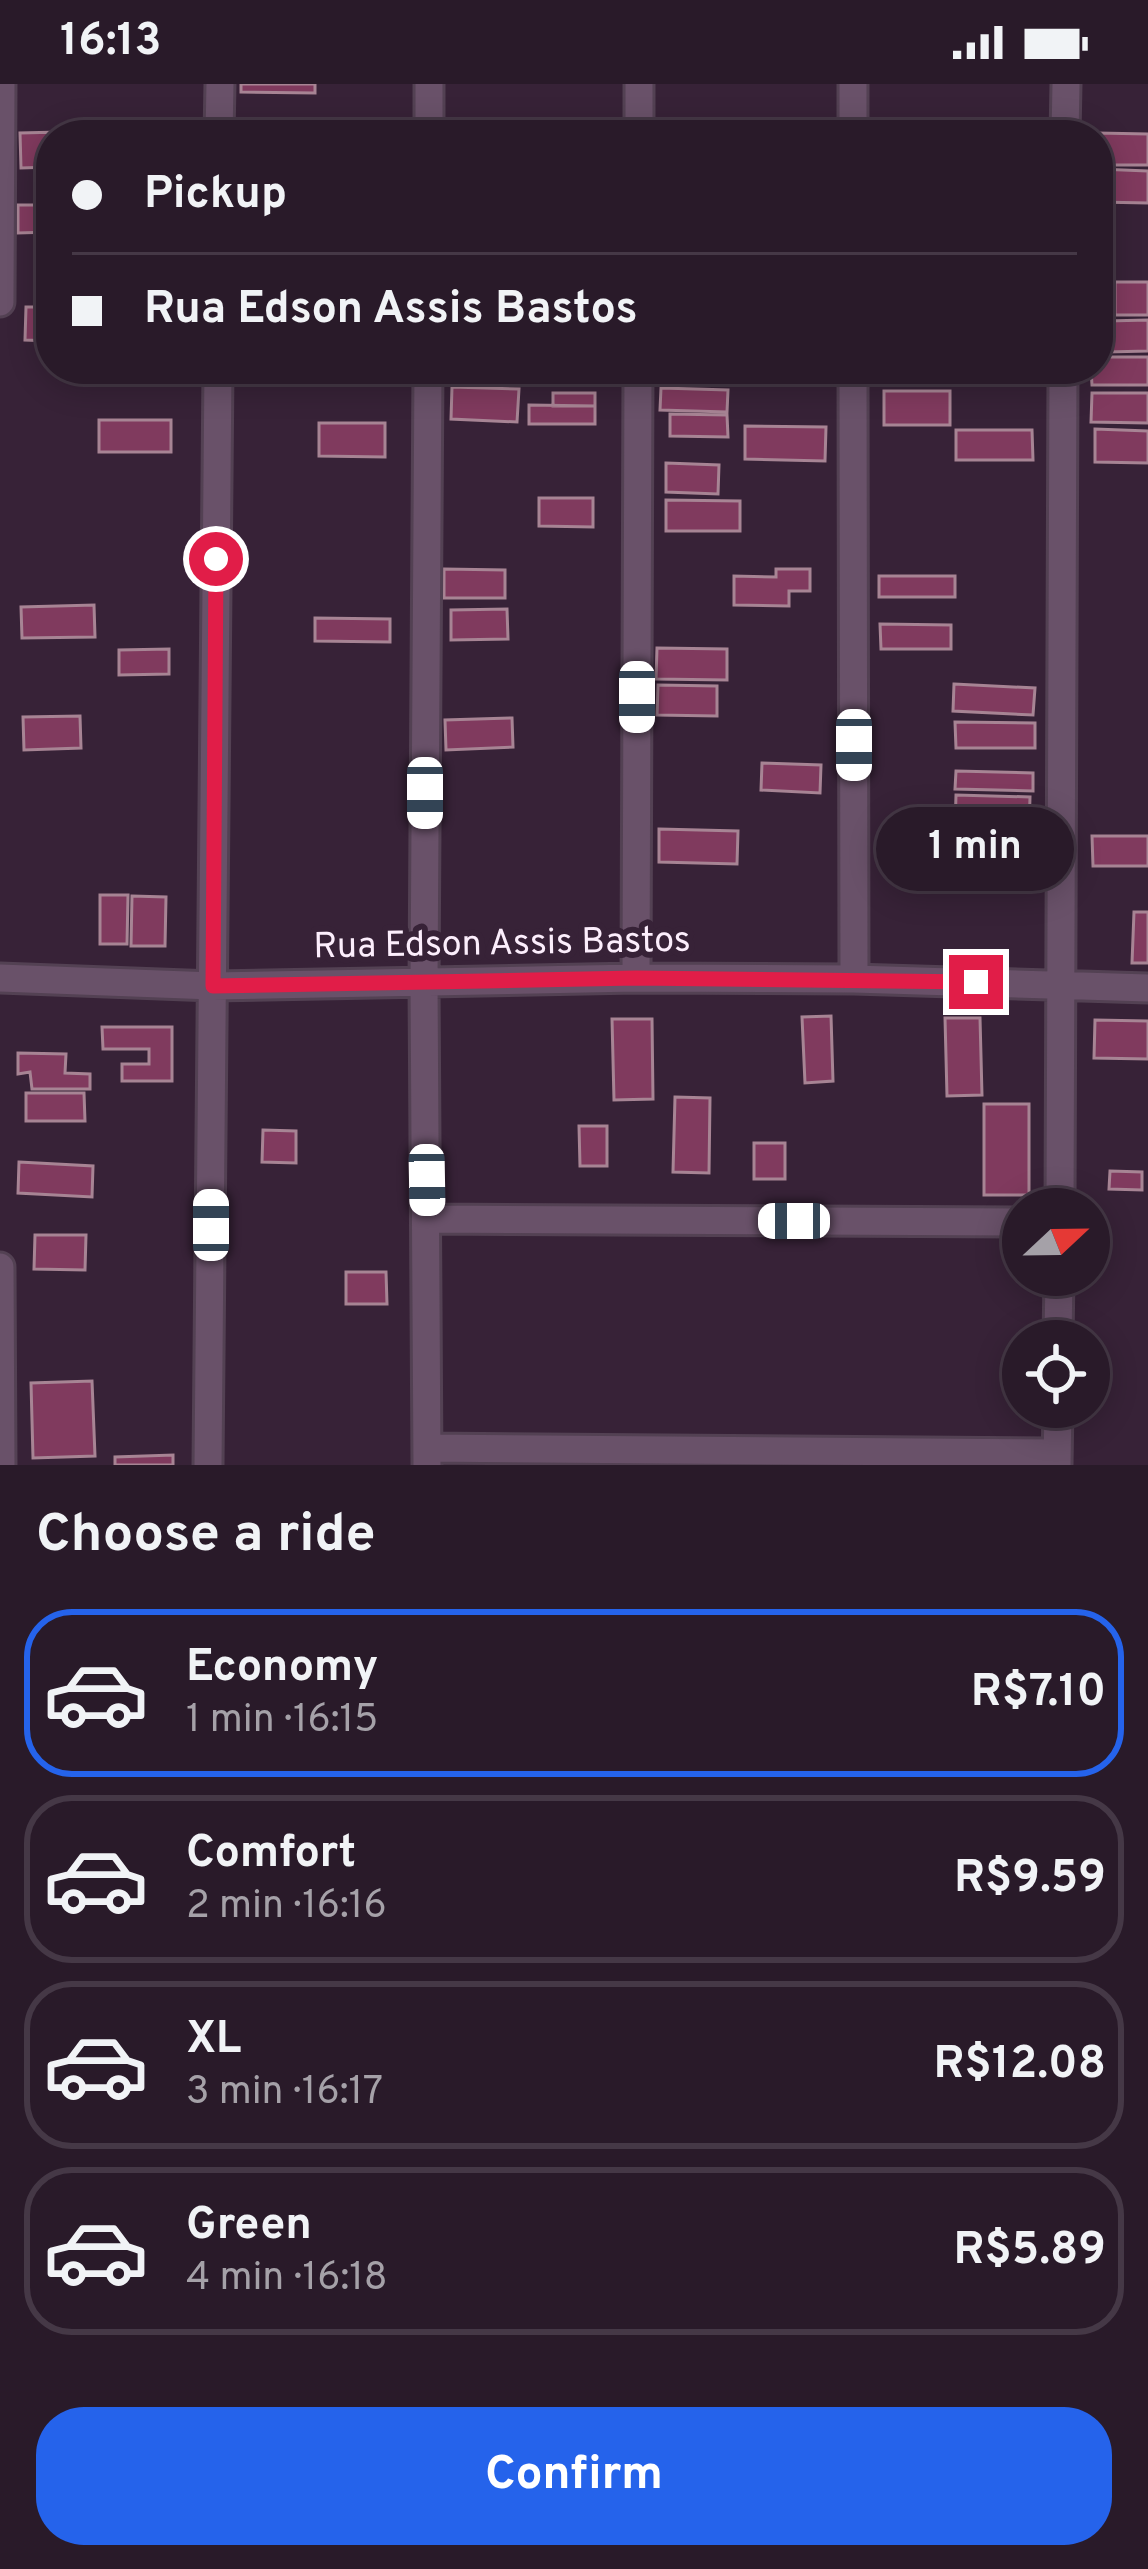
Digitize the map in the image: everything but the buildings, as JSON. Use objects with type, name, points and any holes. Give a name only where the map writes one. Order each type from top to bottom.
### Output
[{"type":"street","points":[[0,302],[1,84]]},
{"type":"street","points":[[219,120],[220,84]]},
{"type":"street","points":[[429,84],[429,120]]},
{"type":"street","points":[[639,84],[639,120]]},
{"type":"street","points":[[853,84],[853,120]]},
{"type":"street","points":[[1065,120],[1066,84]]},
{"type":"street","points":[[208,1465],[218,384]]},
{"type":"street","points":[[428,384],[427,1456],[1057,1459],[1058,1428]]},
{"type":"street","points":[[636,978],[638,384]]},
{"type":"street","points":[[853,384],[854,980]]},
{"type":"street","points":[[1060,1188],[1063,384]]},
{"type":"street","name":"Rua Edson Assis Bastos","points":[[0,978],[213,986],[636,978],[1148,988]]},
{"type":"street","points":[[428,1219],[1002,1222]]},
{"type":"street","points":[[0,1267],[1,1465]]},
{"type":"route","points":[[216,559],[213,986],[636,978],[976,982]]}]
